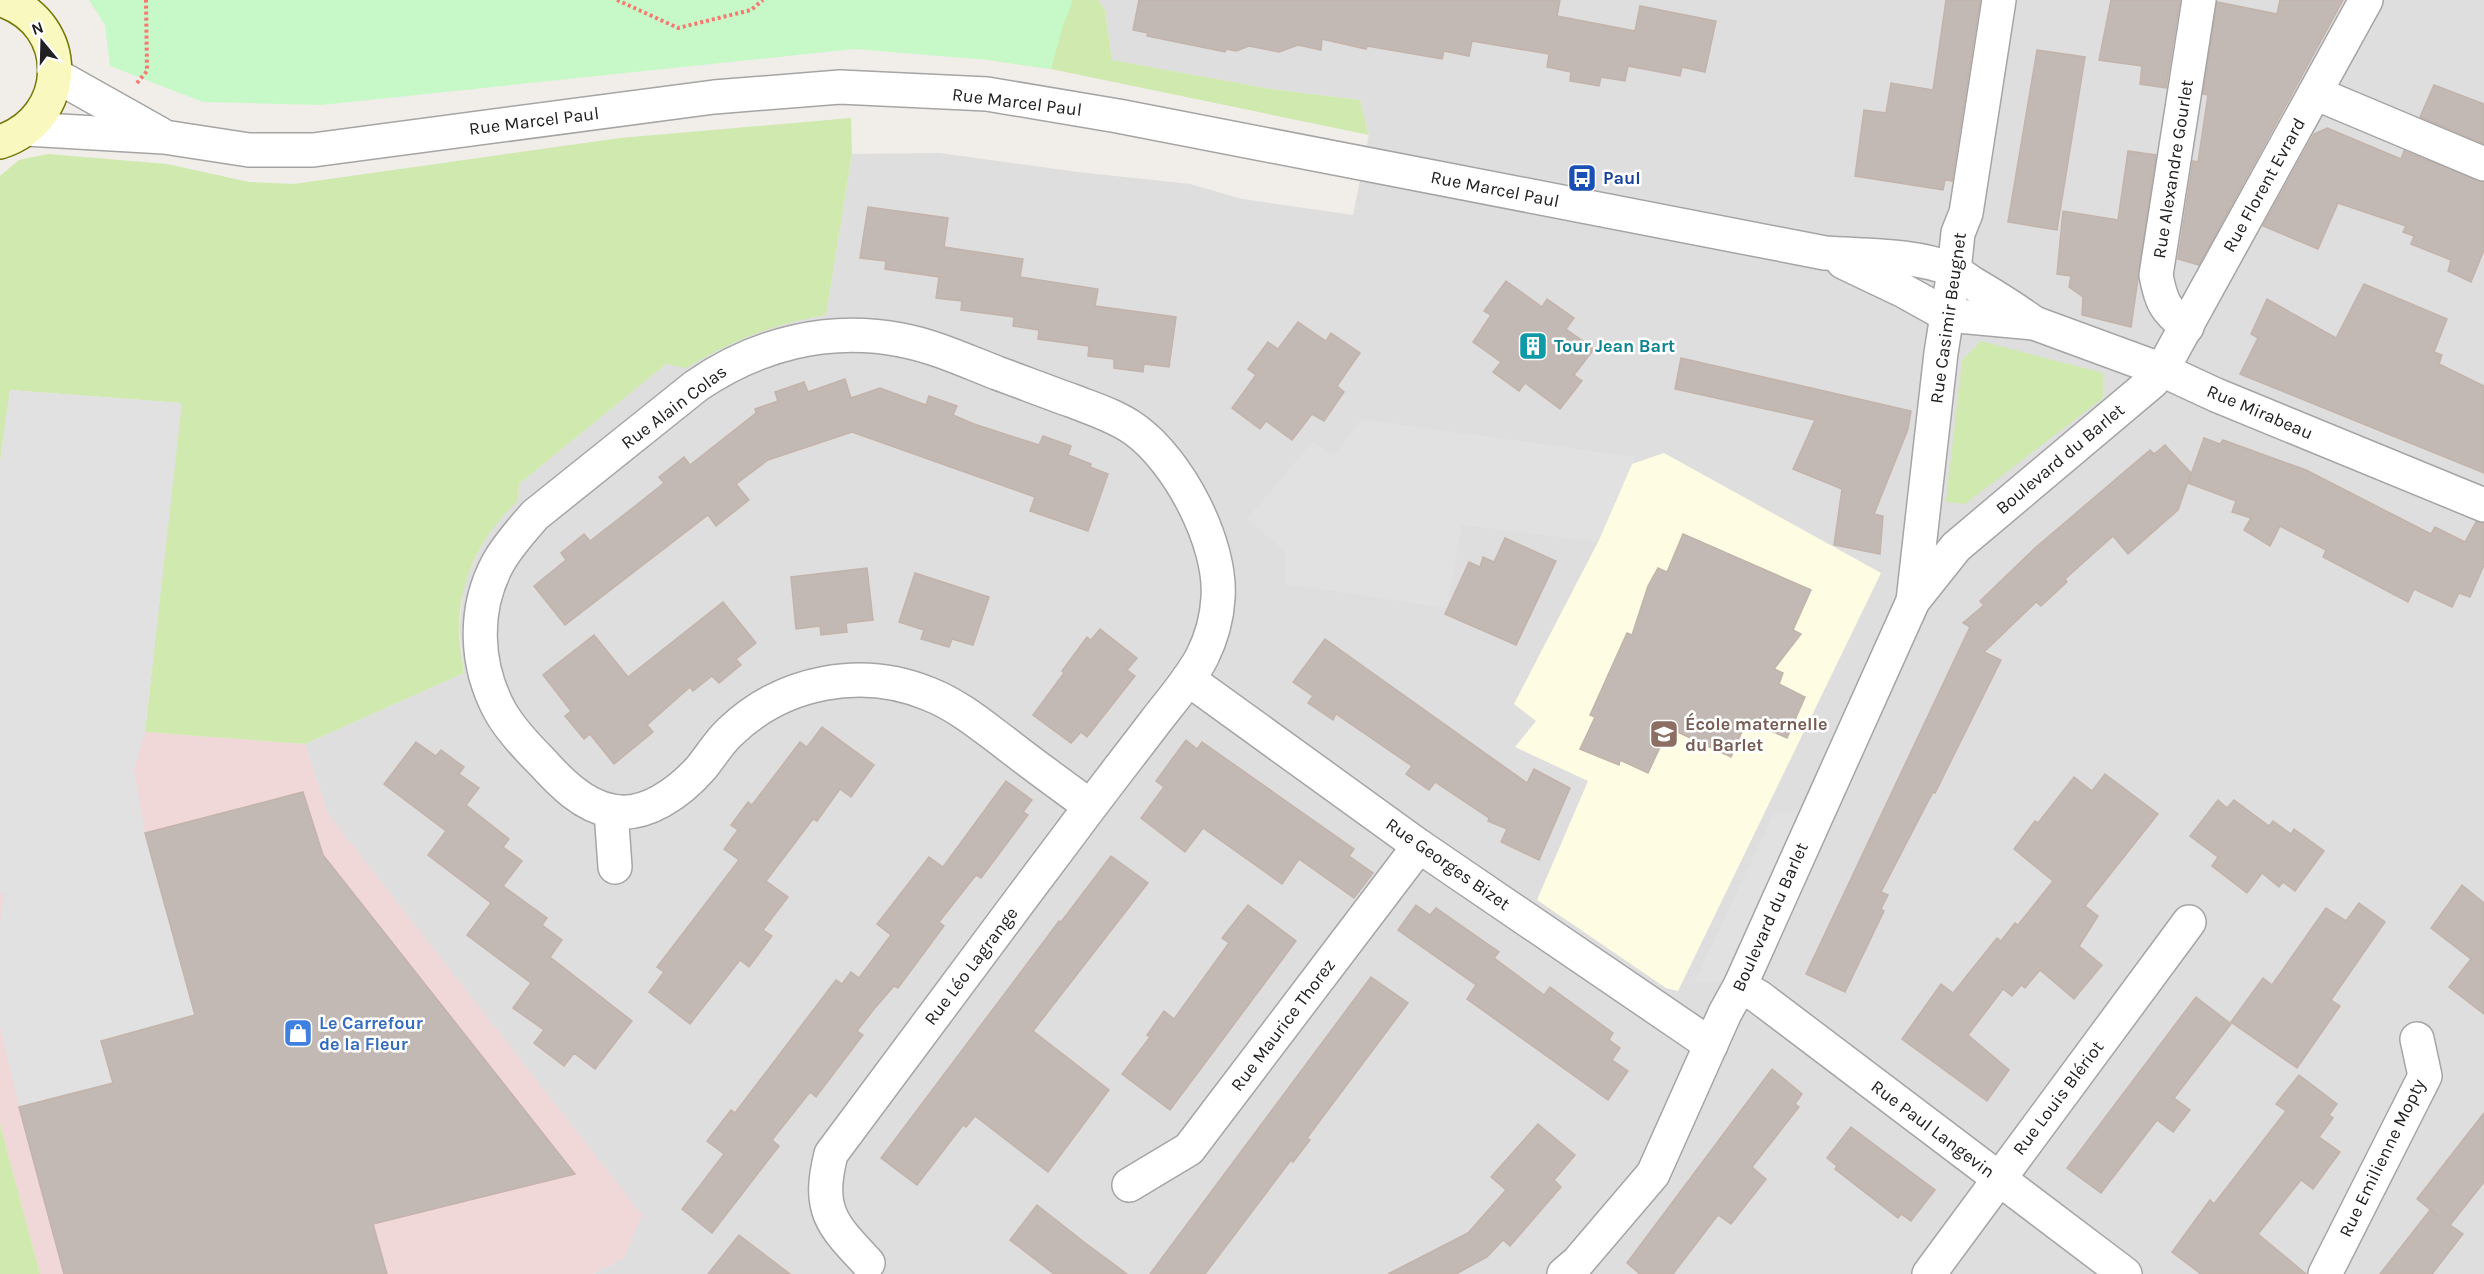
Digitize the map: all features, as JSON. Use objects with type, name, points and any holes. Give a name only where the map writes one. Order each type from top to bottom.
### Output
[{"type":"main road","points":[[7,139],[46,105],[55,75],[54,54],[46,34],[33,17],[11,1]]},
{"type":"street","name":"Rue Casimir Beugnet","points":[[1913,602],[1958,233],[1966,213],[1999,0]]},
{"type":"street","name":"Rue Alexandre Gourlet","points":[[2187,327],[2168,312],[2160,297],[2156,274],[2199,0]]},
{"type":"street","name":"Rue Florent Evrard","points":[[2162,370],[2366,0]]},
{"type":"street","name":"Rue Marcel Paul","points":[[55,75],[117,108],[164,137]]},
{"type":"street","name":"Rue Marcel Paul","points":[[7,139],[164,137],[249,150],[313,150],[714,97],[840,87],[987,94],[1118,116],[1825,253],[1909,260],[1954,271]]},
{"type":"street","points":[[2315,93],[2484,165]]},
{"type":"street","name":"Rue Marcel Paul","points":[[1825,253],[1904,291],[1947,315]]},
{"type":"street","name":"Rue Mirabeau","points":[[1954,271],[2002,299],[2034,323]]},
{"type":"street","name":"Rue Mirabeau","points":[[1947,315],[2034,323],[2162,370],[2216,395],[2484,505]]},
{"type":"street","name":"Rue Alain Colas","points":[[611,811],[586,801],[561,783],[524,743],[501,713],[490,690],[482,661],[480,631],[484,597],[498,564],[513,539],[535,515],[696,386],[721,369],[753,354],[788,343],[824,336],[861,336],[902,340],[943,352],[1106,414],[1132,427],[1172,466],[1190,495],[1213,555],[1218,596],[1214,626],[1202,656],[1188,679]]},
{"type":"street","name":"Boulevard du Barlet","points":[[1564,1274],[1578,1262],[1653,1174],[1913,602],[1956,547],[2152,382],[2162,370]]},
{"type":"street","points":[[1921,534],[1956,547]]},
{"type":"street","name":"Rue Léo Lagrange","points":[[868,1263],[837,1231],[826,1206],[825,1180],[831,1154],[1090,806],[1188,679]]},
{"type":"street","name":"Rue Georges Bizet","points":[[1188,679],[1419,846],[1711,1045]]},
{"type":"street","points":[[615,867],[611,811],[630,812],[653,805],[677,791],[699,770],[730,732],[761,707],[792,691],[823,682],[858,680],[891,683],[929,693],[962,710],[1090,806]]},
{"type":"street","name":"Rue Maurice Thorez","points":[[1129,1185],[1189,1149],[1419,846]]},
{"type":"street","name":"Rue Louis Blériot","points":[[1929,1274],[2189,922]]},
{"type":"street","name":"Rue Paul Langevin","points":[[1740,986],[1768,1004],[2125,1274]]},
{"type":"street","name":"Rue Emilienne Mopty","points":[[2325,1274],[2425,1076],[2417,1040]]},
{"type":"path","points":[[117,108],[147,71],[146,0]]},
{"type":"path","points":[[616,0],[678,28],[752,10],[763,0]]},
{"type":"shaded area","points":[[1098,0],[2484,0],[2484,1274],[593,1274],[624,1258],[328,814],[305,744],[464,673],[459,627],[464,584],[479,550],[500,516],[518,501],[519,484],[666,364],[718,349],[750,334],[790,321],[826,315],[852,154],[939,153],[1078,172],[1190,184],[1242,199],[1353,215],[1369,135],[1360,100],[1271,89],[1112,60],[1105,10]]},
{"type":"shaded area","points":[[10,390],[182,403],[145,732],[134,769],[145,833],[195,1015],[102,1041],[113,1083],[19,1107],[0,1025],[0,924],[4,894],[0,893],[0,462]]},
{"type":"shaded area","points":[[1361,419],[1635,457],[1598,542],[1462,525],[1447,608],[1285,584],[1285,552],[1247,519],[1312,442],[1334,457]]},
{"type":"shaded area","name":"École maternelle du Barlet","points":[[1664,453],[1881,573],[1678,991],[1666,988],[1537,900],[1588,781],[1515,747],[1536,721],[1514,704],[1598,542],[1632,464]]},
{"type":"shaded area","points":[[0,462],[145,732],[305,744],[328,814],[642,1215],[624,1258],[593,1274],[40,1274],[0,1124]]},
{"type":"shaded area","points":[[1802,810],[1727,980],[1694,983],[1774,813]]},
{"type":"green space","points":[[89,0],[1073,0],[1051,69],[989,60],[854,49],[321,105],[203,102],[110,66],[105,25]]},
{"type":"green space","points":[[979,0],[1098,0],[1105,10],[1112,60],[1271,89],[1360,100],[1369,135],[1051,69],[989,60]]},
{"type":"green space","points":[[851,118],[852,154],[826,315],[788,323],[754,334],[686,368],[666,364],[519,484],[518,501],[494,527],[484,542],[475,558],[464,591],[459,627],[464,673],[305,744],[145,732],[181,403],[10,390],[0,462],[0,176],[19,160],[48,154],[167,164],[249,182],[294,184],[620,138]]},
{"type":"green space","points":[[1981,341],[2103,373],[2103,398],[1965,504],[1946,502],[1962,360]]},
{"type":"green space","points":[[0,1124],[40,1274],[0,1274]]},
{"type":"building","points":[[1139,0],[1560,0],[1557,16],[1635,31],[1640,6],[1716,21],[1705,72],[1682,67],[1680,76],[1628,66],[1625,81],[1601,77],[1599,86],[1570,81],[1571,72],[1547,67],[1549,54],[1472,41],[1469,56],[1444,51],[1442,59],[1367,46],[1366,49],[1322,39],[1321,50],[1298,45],[1279,52],[1249,46],[1236,51],[1226,49],[1225,52],[1147,36],[1148,33],[1133,30]]},
{"type":"building","points":[[1946,0],[1980,0],[1952,181],[1945,180],[1943,190],[1855,176],[1864,110],[1886,113],[1891,83],[1933,90]]},
{"type":"building","points":[[2111,0],[2180,0],[2166,88],[2140,84],[2142,66],[2099,60]]},
{"type":"building","points":[[2280,0],[2343,0],[2199,265],[2178,259],[2193,161],[2198,162],[2208,95],[2203,94],[2217,2],[2277,14]]},
{"type":"building","points":[[2037,50],[2085,57],[2057,230],[2008,222]]},
{"type":"building","points":[[2434,85],[2484,104],[2484,144],[2420,117]]},
{"type":"building","points":[[2327,128],[2401,159],[2404,151],[2484,182],[2484,250],[2471,282],[2448,271],[2451,260],[2411,244],[2414,236],[2403,232],[2406,226],[2338,203],[2318,249],[2263,226],[2314,134]]},
{"type":"building","points":[[2128,151],[2156,155],[2131,327],[2082,315],[2083,297],[2069,287],[2071,276],[2057,274],[2063,211],[2118,220]]},
{"type":"building","points":[[868,207],[948,218],[944,247],[1023,259],[1020,277],[1098,289],[1095,306],[1176,317],[1169,367],[1144,364],[1143,372],[1114,368],[1114,359],[1088,356],[1089,346],[1038,339],[1039,330],[1013,326],[1014,317],[961,310],[962,301],[936,298],[939,277],[885,269],[886,261],[860,258]]},
{"type":"building","name":"Tour Jean Bart","points":[[1506,281],[1542,307],[1547,299],[1574,318],[1566,329],[1594,349],[1574,375],[1582,381],[1560,409],[1525,383],[1519,391],[1493,372],[1501,362],[1473,342],[1491,315],[1484,311]]},
{"type":"building","points":[[2364,284],[2447,319],[2434,352],[2442,355],[2439,364],[2484,386],[2484,473],[2240,374],[2258,338],[2251,334],[2267,299],[2336,338]]},
{"type":"building","points":[[1298,322],[1326,341],[1331,333],[1360,353],[1337,386],[1344,392],[1324,421],[1312,414],[1292,440],[1266,421],[1260,429],[1232,408],[1256,375],[1248,369],[1268,342],[1278,349]]},
{"type":"building","points":[[1681,358],[1911,411],[1908,429],[1874,514],[1883,516],[1880,554],[1834,545],[1842,489],[1793,469],[1815,420],[1675,389]]},
{"type":"building","points":[[845,379],[851,398],[880,388],[926,405],[929,396],[957,406],[953,415],[974,424],[1039,445],[1043,436],[1071,446],[1068,455],[1108,474],[1088,531],[1030,511],[1035,497],[852,432],[768,460],[736,484],[749,500],[716,526],[708,515],[565,625],[534,586],[566,560],[561,553],[584,534],[590,541],[664,483],[659,477],[684,457],[690,465],[756,413],[755,409],[778,401],[775,392],[804,382],[808,392]]},
{"type":"building","points":[[2204,438],[2220,444],[2223,440],[2306,470],[2431,534],[2435,527],[2465,542],[2476,522],[2484,523],[2484,565],[2470,597],[2459,593],[2452,607],[2414,589],[2408,602],[2323,557],[2326,550],[2280,526],[2270,546],[2244,530],[2251,518],[2232,512],[2236,501],[2188,483]]},
{"type":"building","points":[[2165,445],[2191,473],[2178,510],[2128,554],[2113,536],[2065,579],[2067,582],[2041,606],[2036,602],[1984,652],[2001,660],[1935,793],[1933,792],[1881,892],[1888,895],[1881,909],[1884,911],[1845,992],[1806,974],[1970,627],[1963,623],[1984,605],[1980,601],[2035,548],[2150,450],[2154,454]]},
{"type":"building","points":[[1683,534],[1811,590],[1793,630],[1801,634],[1774,669],[1783,673],[1779,684],[1805,697],[1787,738],[1747,720],[1731,757],[1669,728],[1648,773],[1620,760],[1619,765],[1580,749],[1595,717],[1590,715],[1627,633],[1632,635],[1648,586],[1658,568],[1667,572]]},
{"type":"building","points":[[1505,538],[1556,561],[1516,645],[1445,614],[1469,562],[1480,567],[1483,557],[1494,562]]},
{"type":"building","points":[[867,568],[873,620],[846,623],[847,632],[821,635],[820,626],[796,629],[791,577]]},
{"type":"building","points":[[915,573],[989,597],[973,645],[952,639],[949,647],[921,639],[924,630],[899,622]]},
{"type":"building","points":[[723,602],[756,643],[736,659],[741,665],[719,683],[712,676],[693,691],[690,687],[647,725],[653,732],[614,764],[590,734],[584,739],[565,716],[571,711],[543,675],[594,635],[628,677]]},
{"type":"building","points":[[1100,629],[1137,658],[1127,670],[1135,676],[1087,737],[1081,732],[1071,743],[1033,715],[1087,637],[1091,640]]},
{"type":"building","points":[[1325,639],[1527,783],[1534,769],[1570,788],[1539,860],[1501,842],[1507,829],[1488,821],[1489,818],[1435,782],[1429,790],[1406,774],[1412,766],[1336,714],[1333,720],[1308,703],[1313,696],[1293,682]]},
{"type":"building","points":[[822,727],[874,765],[851,797],[840,789],[817,821],[813,819],[766,881],[788,897],[763,930],[772,936],[749,967],[740,960],[690,1024],[649,992],[664,972],[657,967],[739,860],[724,849],[738,830],[731,825],[748,802],[752,805],[800,742],[807,747]]},
{"type":"building","points":[[1186,740],[1197,749],[1202,742],[1354,849],[1349,856],[1373,873],[1354,898],[1299,859],[1282,884],[1203,828],[1185,852],[1141,818],[1164,787],[1156,781]]},
{"type":"building","points":[[416,742],[436,756],[441,750],[464,767],[459,774],[479,788],[466,805],[509,839],[503,847],[522,861],[503,886],[547,918],[542,925],[562,940],[550,957],[632,1021],[595,1069],[574,1053],[564,1066],[534,1043],[544,1030],[513,1008],[531,983],[467,935],[491,903],[428,855],[446,831],[384,784]]},
{"type":"building","points":[[2105,774],[2158,814],[2085,906],[2098,916],[2079,946],[2102,965],[2074,999],[2040,970],[2025,988],[2021,985],[2012,996],[2003,989],[1968,1035],[2009,1070],[1987,1101],[1902,1039],[1941,984],[1953,993],[1997,938],[2001,941],[2015,923],[2018,925],[2053,881],[2014,849],[2035,821],[2038,823],[2074,777],[2092,791]]},
{"type":"building","points":[[1006,781],[1032,800],[1023,812],[1028,815],[981,878],[976,875],[939,922],[944,926],[898,988],[894,986],[857,1031],[863,1035],[816,1097],[810,1092],[772,1140],[779,1146],[712,1233],[682,1209],[724,1154],[707,1141],[731,1110],[735,1113],[836,980],[842,984],[851,972],[859,978],[891,935],[877,924],[929,857],[943,867]]},
{"type":"building","name":"Le Carrefour de la Fleur","points":[[303,792],[323,855],[575,1174],[373,1224],[387,1274],[64,1274],[19,1107],[113,1083],[101,1041],[195,1015],[145,833]]},
{"type":"building","points":[[2218,800],[2227,808],[2234,800],[2269,826],[2273,821],[2291,834],[2294,829],[2324,851],[2295,891],[2283,882],[2279,887],[2262,873],[2247,893],[2212,866],[2218,857],[2190,836]]},
{"type":"building","points":[[1111,856],[1148,883],[1033,1031],[1109,1090],[1048,1172],[975,1116],[966,1127],[963,1125],[917,1185],[881,1158],[1059,921],[1061,922]]},
{"type":"building","points":[[2462,885],[2484,903],[2484,1014],[2449,987],[2471,959],[2431,928]]},
{"type":"building","points":[[2359,903],[2385,922],[2331,1000],[2340,1006],[2297,1068],[2231,1022],[2263,978],[2272,985],[2326,908],[2346,921]]},
{"type":"building","points":[[1248,905],[1296,941],[1170,1110],[1122,1074],[1150,1037],[1147,1035],[1164,1011],[1174,1019],[1229,943],[1222,938]]},
{"type":"building","points":[[1416,905],[1430,915],[1436,908],[1499,952],[1494,958],[1544,995],[1550,987],[1613,1033],[1609,1040],[1620,1048],[1612,1060],[1628,1071],[1608,1100],[1467,999],[1476,985],[1398,930]]},
{"type":"building","points":[[1371,977],[1408,1003],[1307,1138],[1310,1140],[1293,1162],[1291,1160],[1205,1274],[1150,1274]]},
{"type":"building","points":[[2196,997],[2231,1024],[2174,1098],[2190,1110],[2173,1132],[2157,1120],[2101,1193],[2067,1168]]},
{"type":"building","points":[[1772,1069],[1802,1094],[1795,1104],[1799,1107],[1752,1167],[1766,1179],[1731,1224],[1718,1215],[1673,1274],[1640,1274],[1627,1263]]},
{"type":"building","points":[[2299,1075],[2337,1104],[2329,1115],[2333,1118],[2319,1137],[2340,1152],[2313,1189],[2301,1180],[2258,1234],[2306,1274],[2201,1274],[2172,1252],[2210,1200],[2214,1204],[2286,1111],[2276,1104]]},
{"type":"building","points":[[2484,1113],[2484,1182],[2450,1225],[2463,1234],[2432,1274],[2380,1274],[2430,1210],[2438,1216],[2417,1199]]},
{"type":"building","points":[[1538,1124],[1575,1155],[1554,1180],[1561,1187],[1510,1246],[1503,1240],[1487,1257],[1456,1274],[1388,1274],[1468,1233],[1506,1190],[1491,1177]]},
{"type":"building","points":[[1851,1127],[1935,1190],[1911,1221],[1901,1214],[1898,1218],[1835,1169],[1837,1166],[1827,1158]]},
{"type":"building","points":[[1037,1205],[1127,1274],[1054,1274],[1010,1240]]},
{"type":"building","points":[[739,1235],[790,1274],[708,1274]]},
{"type":"place","name":"Paul","points":[[1582,178]]},
{"type":"place","name":"Tour Jean Bart","points":[[1533,346]]},
{"type":"place","name":"École maternelle du Barlet","points":[[1664,734]]},
{"type":"place","name":"Le Carrefour de la Fleur","points":[[298,1033]]}]
